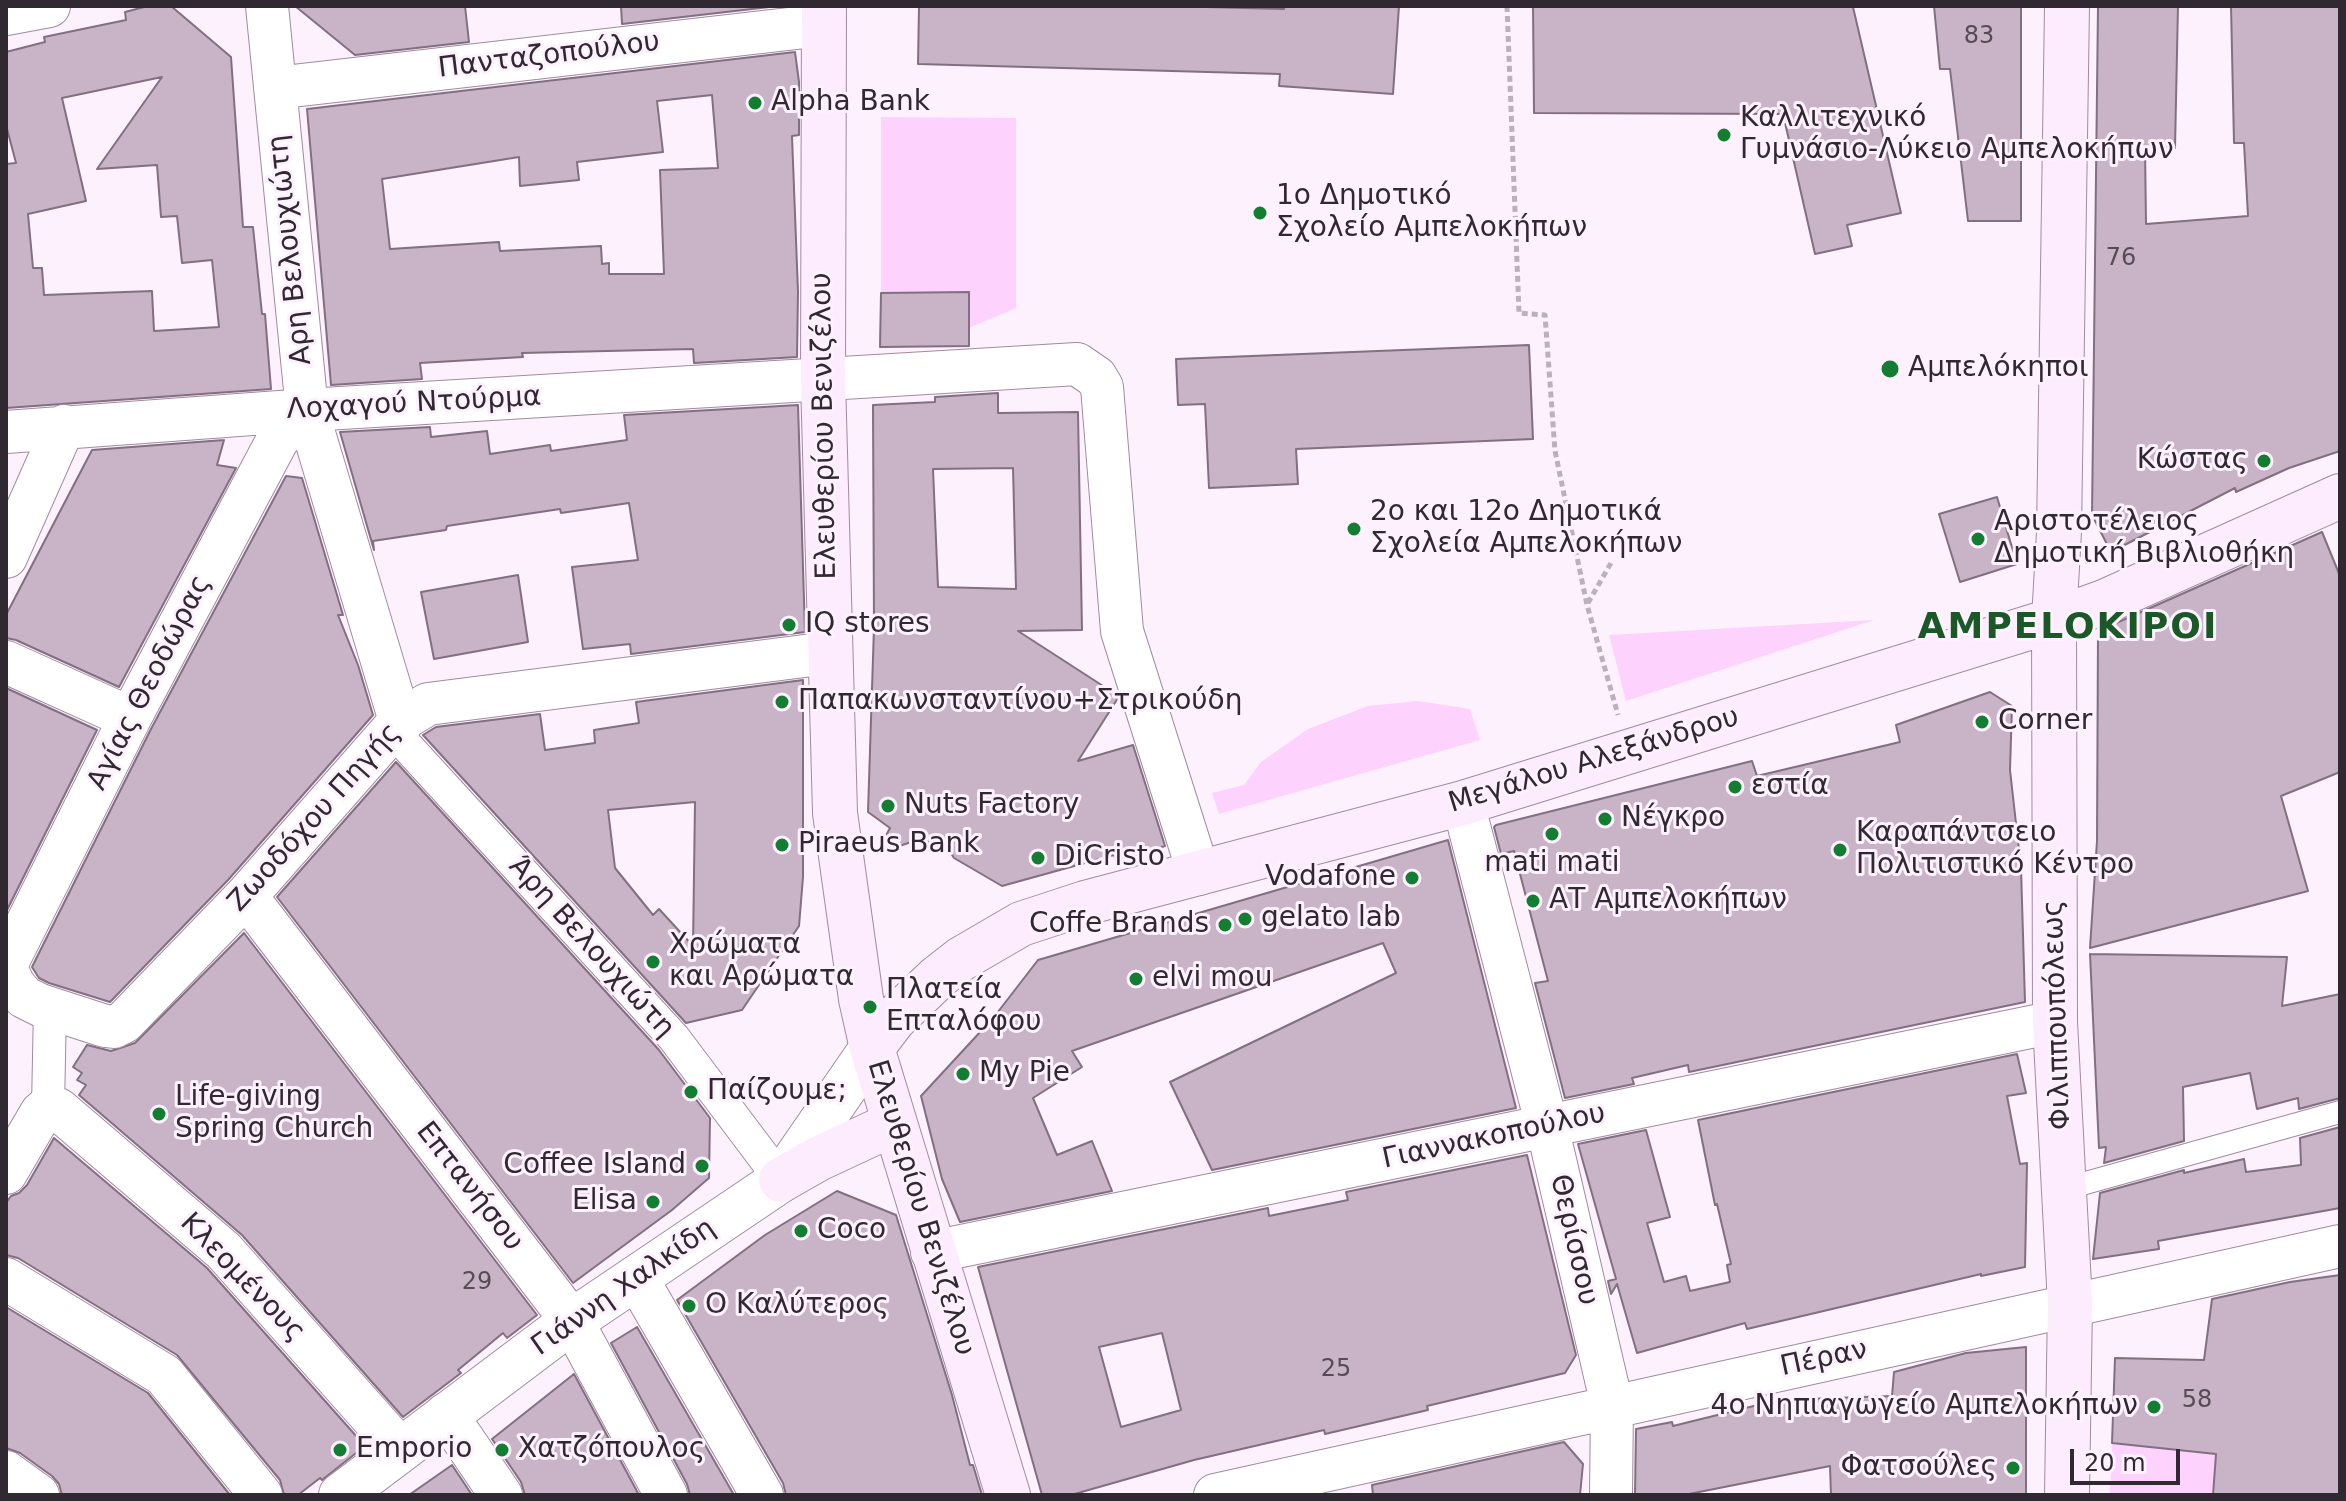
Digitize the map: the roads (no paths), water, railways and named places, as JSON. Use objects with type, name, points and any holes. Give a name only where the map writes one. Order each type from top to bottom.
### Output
[{"type":"main road","name":"Φιλιππουπόλεως","points":[[2067,6],[2059,517],[2054,620],[2055,1022],[2070,1304],[2067,1495]]},
{"type":"main road","name":"Ελευθερίου Βενιζέλου","points":[[824,15],[823,380],[828,653],[835,813],[861,999],[872,1048],[1008,1495]]},
{"type":"main road","name":"Μεγάλου Αλεξάνδρου","points":[[872,1048],[894,1019],[938,977],[961,959],[1013,928],[1085,903],[1463,803],[2054,620],[2337,507]]},
{"type":"main road","points":[[781,1180],[893,1124]]},
{"type":"street","points":[[6,14],[49,6]]},
{"type":"street","name":"Αρη Βελουχιώτη","points":[[267,6],[307,410],[400,721]]},
{"type":"street","name":"Πανταζοπούλου","points":[[275,88],[824,15]]},
{"type":"street","name":"Λοχαγού Ντούρμα","points":[[6,432],[307,410],[823,380],[1065,362],[1077,364],[1096,377],[1104,398],[1122,631],[1199,874]]},
{"type":"street","name":"Αγίας Θεοδώρας","points":[[6,967],[130,718],[278,439],[307,410]]},
{"type":"street","points":[[6,557],[64,426]]},
{"type":"street","name":"Ζωοδόχου Πηγής","points":[[6,967],[14,985],[24,997],[105,1026],[114,1027],[124,1022],[246,896],[400,721],[428,704],[828,653]]},
{"type":"street","points":[[6,662],[130,718]]},
{"type":"street","name":"Άρη Βελουχιώτη","points":[[400,721],[404,743],[674,1038],[781,1180]]},
{"type":"street","name":"Θερίσσου","points":[[1463,803],[1547,1126],[1612,1405],[1611,1495]]},
{"type":"street","name":"Επτανήσου","points":[[246,896],[572,1321],[666,1495]]},
{"type":"street","points":[[6,1173],[30,1118],[50,1008]]},
{"type":"street","name":"Γιαννακοπούλου","points":[[932,1252],[2055,1022]]},
{"type":"street","name":"Γιάννη Χαλκίδη","points":[[341,1495],[572,1321],[781,1180],[872,1048]]},
{"type":"street","name":"Κλεομένους","points":[[30,1118],[58,1109],[224,1251],[400,1449]]},
{"type":"street","name":"Πέραν","points":[[1215,1495],[2340,1246]]},
{"type":"street","points":[[636,1277],[762,1495]]},
{"type":"street","points":[[6,1279],[164,1375],[261,1495]]},
{"type":"street","points":[[446,1414],[501,1495]]},
{"type":"street","points":[[6,1472],[38,1495]]},
{"type":"lane","points":[[2064,1189],[2340,1112]]},
{"type":"place","name":"Alpha Bank","points":[[755,103]]},
{"type":"place","name":"Καλλιτεχνικό Γυμνάσιο-Λύκειο Αμπελοκήπων","points":[[1724,135]]},
{"type":"place","name":"1ο Δημοτικό Σχολείο Αμπελοκήπων","points":[[1260,213]]},
{"type":"place","name":"Αμπελόκηποι","points":[[1890,369]]},
{"type":"place","name":"Κώστας","points":[[2264,461]]},
{"type":"place","name":"2ο και 12ο Δημοτικά Σχολεία Αμπελοκήπων","points":[[1354,529]]},
{"type":"place","name":"Αριστοτέλειος Δημοτική Βιβλιοθήκη","points":[[1978,539]]},
{"type":"place","name":"IQ stores","points":[[789,625]]},
{"type":"place","name":"Παπακωνσταντίνου+Στρικούδη","points":[[782,702]]},
{"type":"place","name":"Corner","points":[[1982,722]]},
{"type":"place","name":"εστία","points":[[1735,787]]},
{"type":"place","name":"Nuts Factory","points":[[888,806]]},
{"type":"place","name":"Νέγκρο","points":[[1605,819]]},
{"type":"place","name":"mati mati","points":[[1552,834]]},
{"type":"place","name":"Piraeus Bank","points":[[782,845]]},
{"type":"place","name":"Καραπάντσειο Πολιτιστικό Κέντρο","points":[[1840,850]]},
{"type":"place","name":"DiCristo","points":[[1038,858]]},
{"type":"place","name":"Vodafone","points":[[1412,878]]},
{"type":"place","name":"ΑΤ Αμπελοκήπων","points":[[1533,901]]},
{"type":"place","name":"gelato lab","points":[[1245,919]]},
{"type":"place","name":"Coffe Brands","points":[[1225,925]]},
{"type":"place","name":"Χρώματα και Αρώματα","points":[[653,962]]},
{"type":"place","name":"elvi mou","points":[[1136,979]]},
{"type":"place","name":"Πλατεία Επταλόφου","points":[[870,1007]]},
{"type":"place","name":"My Pie","points":[[963,1074]]},
{"type":"place","name":"Παίζουμε;","points":[[691,1092]]},
{"type":"place","name":"Life-giving Spring Church","points":[[159,1114]]},
{"type":"place","name":"Coffee Island","points":[[702,1166]]},
{"type":"place","name":"Elisa","points":[[653,1202]]},
{"type":"place","name":"Coco","points":[[801,1231]]},
{"type":"place","name":"Ο Καλύτερος","points":[[689,1306]]},
{"type":"place","name":"4ο Νηπιαγωγείο Αμπελοκήπων","points":[[2154,1407]]},
{"type":"place","name":"Emporio","points":[[340,1450]]},
{"type":"place","name":"Χατζόπουλος","points":[[502,1450]]},
{"type":"place","name":"Φατσούλες","points":[[2013,1468]]},
{"type":"district","name":"AMPELOKIPOI","points":[[2068,629]]}]
